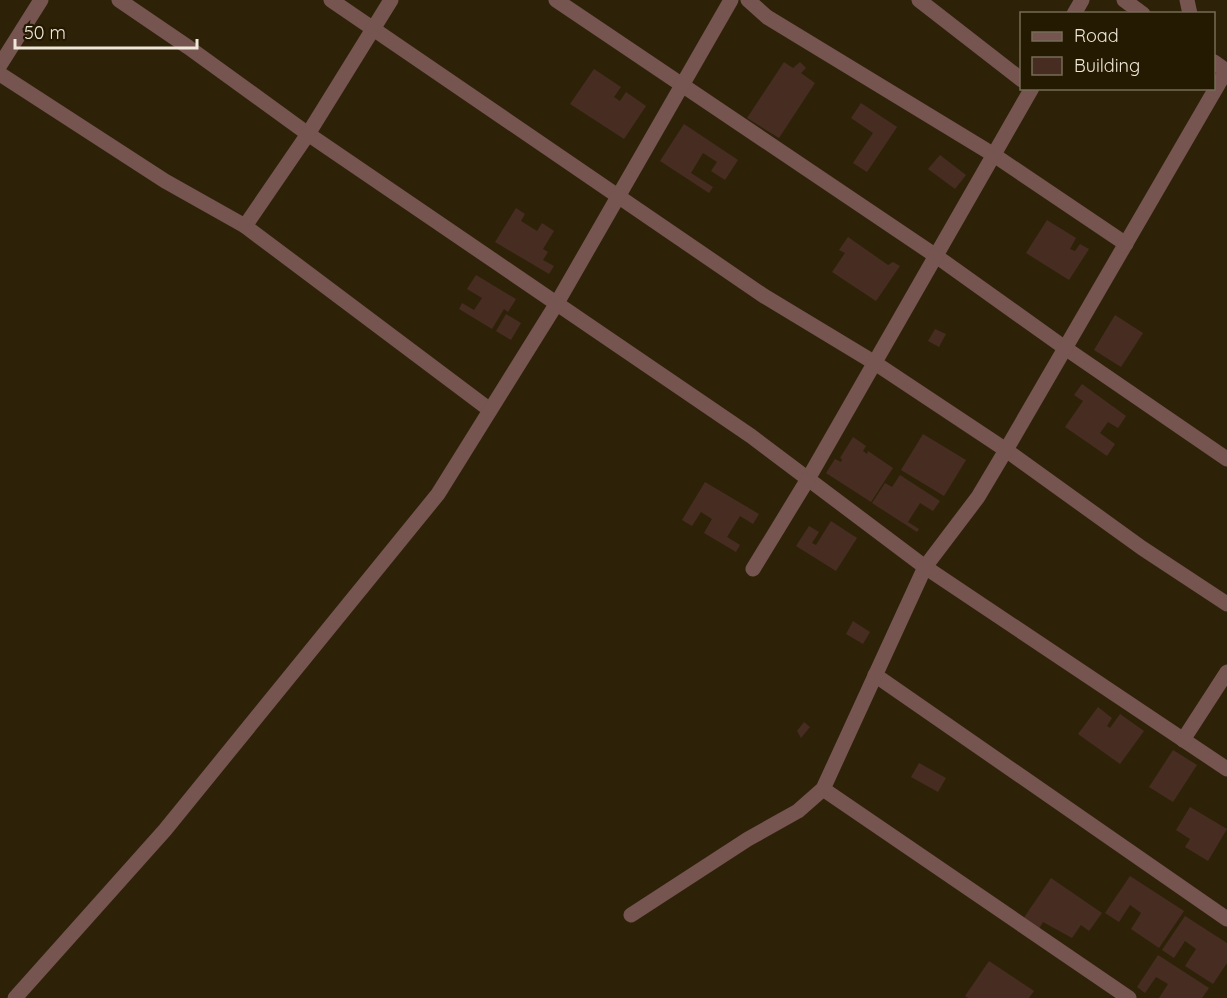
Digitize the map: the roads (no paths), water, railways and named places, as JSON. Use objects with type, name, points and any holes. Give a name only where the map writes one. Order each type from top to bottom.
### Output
[{"type":"street","points":[[0,65],[41,0]]},
{"type":"street","points":[[119,0],[308,134],[751,436],[925,567],[1227,769]]},
{"type":"street","points":[[332,0],[764,296],[875,363],[1006,450],[1142,548],[1227,604]]},
{"type":"street","points":[[245,226],[308,134],[391,0]]},
{"type":"street","points":[[556,0],[936,256],[1227,459]]},
{"type":"street","points":[[15,998],[165,830],[438,494],[558,303],[731,0]]},
{"type":"street","points":[[748,0],[767,17],[994,154],[1126,244]]},
{"type":"street","points":[[919,0],[1020,78]]},
{"type":"street","points":[[1124,0],[1140,12]]},
{"type":"street","points":[[631,915],[748,839],[798,811],[823,789],[925,567],[978,497],[1227,71]]},
{"type":"street","points":[[0,74],[165,181],[245,226],[490,410]]},
{"type":"street","points":[[753,569],[808,479],[1031,90]]},
{"type":"street","points":[[1183,740],[1227,672]]},
{"type":"street","points":[[875,675],[1227,918]]},
{"type":"street","points":[[823,789],[1129,998]]}]
